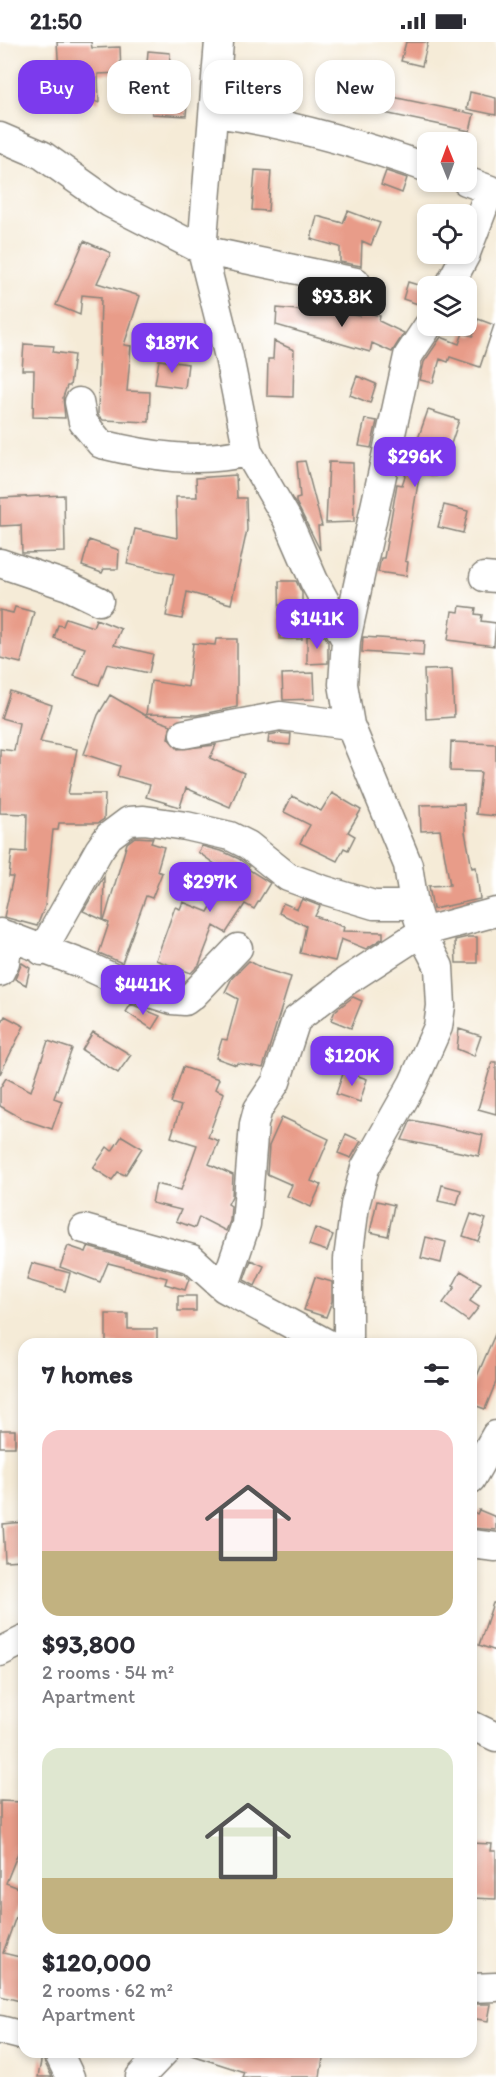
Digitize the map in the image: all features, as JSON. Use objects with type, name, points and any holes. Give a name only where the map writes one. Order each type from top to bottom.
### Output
[{"type":"street","points":[[218,60],[219,42]]},
{"type":"street","points":[[214,114],[204,196],[202,250],[229,357],[248,452],[287,519],[314,581],[346,640]]},
{"type":"street","points":[[221,114],[264,120],[364,145],[417,164]]},
{"type":"street","points":[[0,137],[42,155],[110,203],[202,250],[356,282]]},
{"type":"street","points":[[477,213],[484,188]]},
{"type":"street","points":[[348,1338],[348,1258],[351,1228],[365,1168],[413,1083],[440,1017],[439,967],[418,919],[408,865],[350,725],[343,684],[346,640],[408,356],[421,336]]},
{"type":"street","points":[[79,402],[83,422],[100,444],[167,457],[228,456],[248,452]]},
{"type":"street","points":[[0,563],[68,586],[99,601]]},
{"type":"street","points":[[184,734],[280,717],[350,725]]},
{"type":"street","points":[[42,951],[99,850],[109,836],[129,821],[144,820],[186,826],[230,836],[248,845],[288,877],[418,919],[496,912]]},
{"type":"street","points":[[224,1288],[246,1224],[254,1124],[258,1109],[276,1082],[296,1020],[345,982],[418,919]]},
{"type":"street","points":[[0,972],[5,962],[5,934],[42,951],[85,965],[137,989],[172,1000],[185,1000],[238,948]]},
{"type":"street","points":[[84,1229],[192,1259],[224,1288],[317,1338]]},
{"type":"street","points":[[477,1464],[485,1445]]},
{"type":"street","points":[[477,1545],[496,1547]]},
{"type":"street","points":[[0,1652],[18,1643]]},
{"type":"street","points":[[477,1728],[496,1737]]},
{"type":"street","points":[[477,1988],[496,1987]]},
{"type":"street","points":[[0,2030],[18,2034]]},
{"type":"street","points":[[61,2058],[70,2077]]},
{"type":"street","points":[[140,2077],[158,2058]]},
{"type":"building","points":[[57,42],[91,42],[92,48],[120,47],[120,60],[107,60],[107,74],[98,74],[99,103],[95,101],[95,60],[58,60]]},
{"type":"building","points":[[406,42],[428,42],[422,66],[401,61]]},
{"type":"building","points":[[148,51],[170,53],[170,60],[147,60]]},
{"type":"building","points":[[470,92],[496,98],[496,115],[467,109]]},
{"type":"building","points":[[395,97],[474,114],[470,131],[389,114],[395,114]]},
{"type":"building","points":[[152,114],[186,114],[186,116]]},
{"type":"building","points":[[255,170],[271,171],[268,211],[252,210]]},
{"type":"building","points":[[386,171],[407,178],[402,193],[381,185]]},
{"type":"building","points":[[348,211],[380,223],[371,245],[362,241],[361,266],[340,262],[340,247],[311,239],[317,216],[343,223]]},
{"type":"building","points":[[84,241],[111,253],[97,283],[140,296],[124,345],[131,346],[127,391],[150,392],[149,422],[103,420],[98,415],[101,297],[82,295],[80,315],[56,305]]},
{"type":"building","points":[[408,282],[417,285],[417,304],[403,299]]},
{"type":"building","points":[[277,308],[360,316],[361,311],[380,316],[379,321],[404,333],[392,352],[372,343],[370,352],[276,325]]},
{"type":"building","points":[[478,319],[494,325],[480,367],[450,357],[448,362],[440,359],[433,383],[420,380],[424,362],[441,337],[459,344],[462,336],[477,336]]},
{"type":"building","points":[[274,341],[294,350],[293,397],[267,396],[268,359],[273,359]]},
{"type":"building","points":[[24,344],[54,346],[53,352],[74,355],[70,386],[67,386],[63,397],[65,418],[33,417],[34,370],[22,370]]},
{"type":"building","points":[[159,360],[188,364],[185,388],[155,384]]},
{"type":"building","points":[[357,376],[376,384],[370,403],[350,395]]},
{"type":"building","points":[[428,410],[459,420],[450,447],[444,445],[435,476],[420,471],[405,561],[408,562],[406,576],[378,572],[381,558],[384,558],[397,484],[402,485]]},
{"type":"building","points":[[365,419],[377,421],[371,448],[359,446]]},
{"type":"building","points":[[305,461],[322,526],[318,526],[320,550],[296,502],[296,499],[300,498],[297,462]]},
{"type":"building","points":[[329,462],[353,463],[354,522],[326,523]]},
{"type":"building","points":[[236,475],[237,498],[246,498],[247,530],[231,604],[187,592],[182,619],[166,616],[174,574],[127,564],[135,529],[177,538],[176,497],[197,497],[196,478]]},
{"type":"building","points":[[64,495],[65,552],[22,553],[21,525],[0,526],[0,498]]},
{"type":"building","points":[[444,505],[468,511],[463,533],[438,527]]},
{"type":"building","points":[[89,540],[119,550],[118,569],[104,569],[102,573],[82,566]]},
{"type":"building","points":[[279,581],[296,581],[302,593],[302,639],[280,639]]},
{"type":"building","points":[[460,606],[476,608],[475,614],[482,615],[481,621],[496,623],[494,646],[448,640],[452,611],[459,612]]},
{"type":"building","points":[[15,607],[34,612],[21,663],[0,658],[0,610],[13,613]]},
{"type":"building","points":[[66,618],[93,627],[96,619],[121,629],[114,645],[153,654],[149,673],[107,664],[99,685],[74,676],[85,648],[54,638],[58,625],[63,626]]},
{"type":"building","points":[[307,636],[325,636],[328,642],[328,663],[307,664]]},
{"type":"building","points":[[363,637],[424,641],[423,656],[362,652]]},
{"type":"building","points":[[216,639],[237,639],[237,707],[197,715],[146,714],[151,681],[188,687],[193,643],[215,645]]},
{"type":"building","points":[[452,669],[454,717],[426,719],[424,670]]},
{"type":"building","points":[[314,673],[315,699],[283,700],[282,674]]},
{"type":"building","points":[[10,691],[52,705],[40,742],[77,749],[68,794],[105,794],[104,819],[98,823],[59,823],[58,830],[53,830],[45,906],[37,926],[4,917],[13,877],[9,877],[12,851],[26,852],[27,814],[0,813],[0,749],[14,751],[19,723],[1,718]]},
{"type":"building","points":[[110,695],[146,716],[171,725],[168,738],[178,749],[216,745],[210,758],[244,773],[230,807],[186,788],[180,807],[146,797],[150,785],[117,776],[120,766],[84,754],[98,715]]},
{"type":"building","points":[[291,734],[290,745],[268,743],[269,735]]},
{"type":"building","points":[[451,742],[496,744],[496,816],[476,814],[481,772],[450,771]]},
{"type":"building","points":[[332,793],[361,810],[348,832],[355,836],[348,850],[344,848],[337,861],[300,843],[310,825],[284,812],[292,796],[321,811]]},
{"type":"building","points":[[464,804],[465,832],[472,868],[476,867],[480,899],[433,909],[429,886],[450,885],[440,830],[421,831],[420,805]]},
{"type":"building","points":[[135,837],[153,838],[151,843],[164,847],[157,871],[162,873],[152,898],[146,896],[122,963],[99,953],[109,923],[104,921],[127,843]]},
{"type":"building","points":[[202,846],[239,859],[249,867],[248,869],[270,883],[254,909],[245,904],[226,933],[214,926],[199,965],[191,973],[156,960],[175,907],[180,909],[183,902],[208,912],[230,875],[198,852]]},
{"type":"building","points":[[104,876],[103,920],[83,911]]},
{"type":"building","points":[[302,899],[320,906],[315,916],[344,927],[343,931],[383,932],[383,938],[366,949],[341,939],[335,961],[300,953],[306,926],[279,913],[283,903],[297,909]]},
{"type":"building","points":[[477,937],[477,963],[456,963],[455,940]]},
{"type":"building","points":[[249,961],[264,969],[291,977],[263,1068],[237,1063],[236,1065],[216,1058],[222,1039],[227,1040],[238,999],[225,992],[232,978]]},
{"type":"building","points":[[22,963],[30,968],[26,985],[15,979]]},
{"type":"building","points":[[353,997],[362,1001],[351,1028],[331,1020],[335,1011]]},
{"type":"building","points":[[131,1004],[160,1016],[152,1029],[126,1012]]},
{"type":"building","points":[[5,1016],[24,1026],[0,1074],[0,1026]]},
{"type":"building","points":[[459,1029],[481,1036],[474,1056],[457,1049]]},
{"type":"building","points":[[93,1032],[131,1055],[118,1073],[82,1050]]},
{"type":"building","points":[[48,1041],[72,1049],[54,1098],[62,1101],[52,1129],[25,1120],[0,1106],[0,1088],[6,1078],[31,1091]]},
{"type":"building","points":[[369,1050],[388,1053],[386,1068],[367,1064]]},
{"type":"building","points":[[492,1062],[496,1062],[496,1114],[478,1109]]},
{"type":"building","points":[[183,1067],[219,1079],[215,1089],[224,1093],[208,1137],[219,1141],[209,1164],[233,1175],[232,1196],[228,1204],[231,1206],[230,1221],[226,1231],[199,1217],[195,1228],[176,1221],[181,1210],[152,1203],[156,1184],[181,1190],[197,1145],[171,1137],[181,1106],[171,1103]]},
{"type":"building","points":[[344,1071],[367,1079],[360,1102],[336,1094]]},
{"type":"building","points":[[282,1117],[329,1139],[311,1181],[321,1185],[311,1207],[287,1196],[292,1185],[267,1174],[269,1146]]},
{"type":"building","points":[[411,1120],[483,1135],[479,1156],[402,1140]]},
{"type":"building","points":[[346,1134],[361,1141],[351,1158],[338,1153]]},
{"type":"building","points":[[122,1136],[142,1148],[125,1175],[118,1172],[112,1180],[93,1168],[107,1147],[112,1151]]},
{"type":"building","points":[[442,1185],[461,1190],[457,1205],[438,1201]]},
{"type":"building","points":[[377,1201],[394,1205],[388,1236],[370,1232]]},
{"type":"building","points":[[471,1214],[486,1219],[478,1241],[463,1236]]},
{"type":"building","points":[[315,1228],[333,1235],[327,1251],[309,1245]]},
{"type":"building","points":[[426,1237],[446,1242],[441,1263],[421,1258]]},
{"type":"building","points":[[68,1246],[86,1252],[88,1247],[184,1274],[189,1279],[185,1290],[165,1284],[167,1278],[108,1263],[100,1282],[60,1267]]},
{"type":"building","points":[[251,1260],[264,1266],[255,1286],[244,1280]]},
{"type":"building","points":[[32,1263],[70,1273],[65,1291],[27,1280]]},
{"type":"building","points":[[461,1271],[481,1283],[470,1301],[479,1307],[468,1321],[443,1303],[455,1287],[453,1286]]},
{"type":"building","points":[[315,1277],[332,1282],[332,1301],[326,1317],[304,1310]]},
{"type":"building","points":[[178,1296],[196,1296],[196,1311],[178,1311]]},
{"type":"building","points":[[106,1314],[128,1314],[128,1329],[157,1329],[157,1338],[106,1338]]},
{"type":"building","points":[[496,1332],[496,1382],[485,1409],[477,1406],[477,1376]]},
{"type":"building","points":[[0,1430],[15,1430],[15,1447],[0,1447]]},
{"type":"building","points":[[479,1510],[496,1517],[496,1530],[477,1528]]},
{"type":"building","points":[[18,1523],[18,1560],[5,1561],[3,1524]]},
{"type":"building","points":[[493,1603],[496,1603],[496,1651],[479,1645]]},
{"type":"building","points":[[0,1801],[18,1802],[18,1853],[6,1883],[18,1888],[18,1911],[3,1953],[18,1957],[18,2000],[0,1996]]},
{"type":"building","points":[[477,1843],[492,1844],[491,1851],[496,1851],[496,1899],[477,1898]]},
{"type":"building","points":[[477,2004],[491,2004],[488,2021],[477,2019]]},
{"type":"building","points":[[42,2058],[43,2058],[52,2077],[38,2077]]},
{"type":"building","points":[[200,2058],[323,2058],[320,2077],[242,2077],[244,2072]]}]
